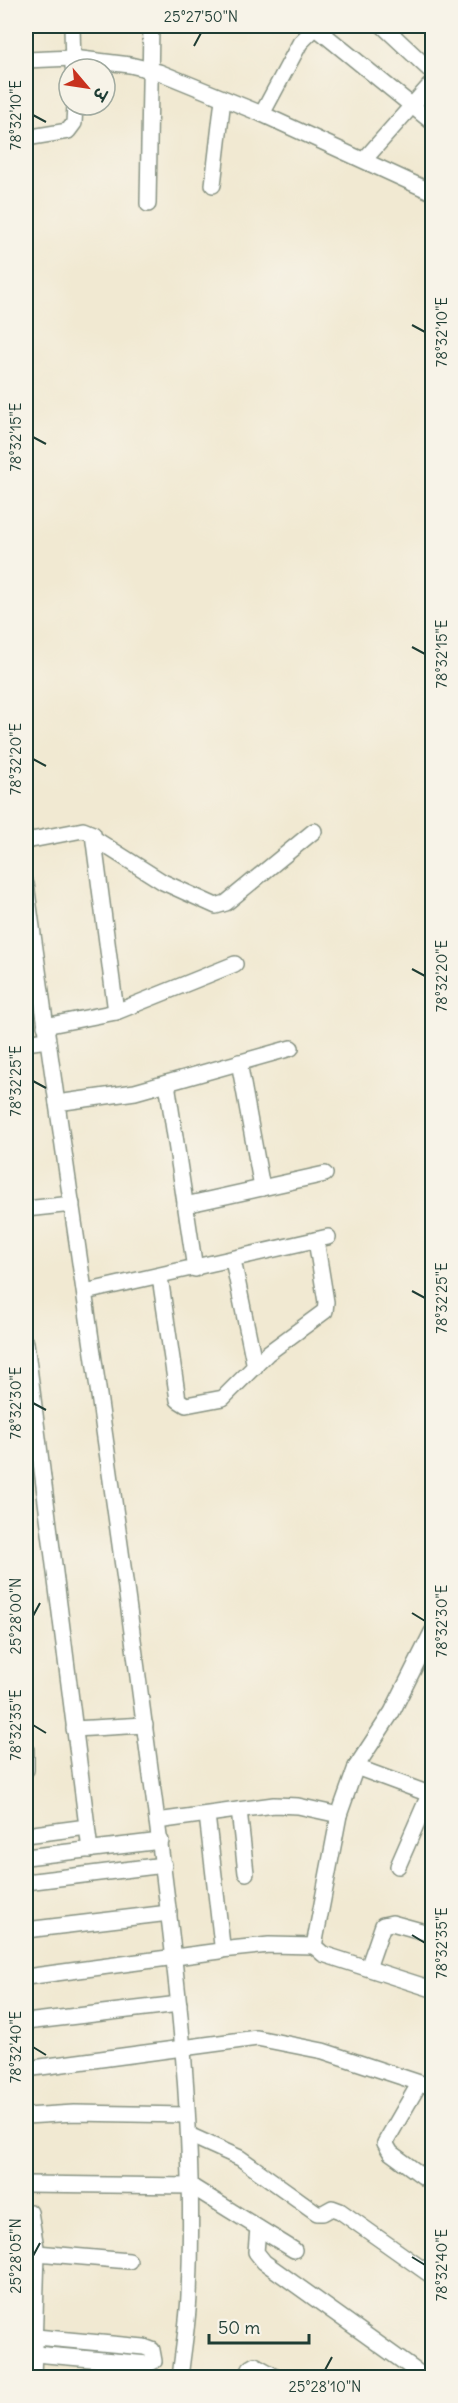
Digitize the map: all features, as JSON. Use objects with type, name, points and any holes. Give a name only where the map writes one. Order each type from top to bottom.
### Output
[{"type":"street","points":[[72,26],[73,57]]},
{"type":"street","points":[[148,204],[148,69],[151,26]]},
{"type":"street","points":[[262,114],[300,43],[316,26],[432,122]]},
{"type":"street","points":[[383,26],[432,72]]},
{"type":"street","points":[[26,60],[57,63]]},
{"type":"street","points":[[117,67],[148,69],[191,84],[432,192]]},
{"type":"street","points":[[364,160],[432,83]]},
{"type":"street","points":[[213,185],[223,99]]},
{"type":"street","points":[[26,138],[68,131],[74,123],[74,117]]},
{"type":"street","points":[[26,841],[83,830],[91,832],[95,839],[116,1012]]},
{"type":"street","points":[[95,839],[163,882],[216,906],[226,903],[314,831]]},
{"type":"street","points":[[26,884],[161,1841],[179,2004],[191,2186],[189,2298],[180,2378]]},
{"type":"street","points":[[26,1043],[46,1033],[116,1012],[235,964]]},
{"type":"street","points":[[57,1103],[135,1092],[291,1048]]},
{"type":"street","points":[[239,1062],[262,1188]]},
{"type":"street","points":[[167,1083],[195,1269]]},
{"type":"street","points":[[185,1205],[325,1174]]},
{"type":"street","points":[[26,1209],[72,1204]]},
{"type":"street","points":[[85,1292],[322,1239],[325,1311],[273,1349],[219,1401],[186,1405],[180,1402],[177,1395],[160,1277]]},
{"type":"street","points":[[233,1260],[255,1367]]},
{"type":"street","points":[[26,1343],[90,1850]]},
{"type":"street","points":[[314,1946],[339,1815],[356,1767],[392,1713],[432,1632]]},
{"type":"street","points":[[74,1730],[144,1725]]},
{"type":"street","points":[[26,1750],[26,1770]]},
{"type":"street","points":[[356,1767],[432,1792],[398,1866]]},
{"type":"street","points":[[157,1821],[288,1805],[339,1815]]},
{"type":"street","points":[[239,1810],[246,1873]]},
{"type":"street","points":[[207,1815],[222,1950]]},
{"type":"street","points":[[26,1834],[87,1827]]},
{"type":"street","points":[[26,1857],[161,1841]]},
{"type":"street","points":[[26,1882],[164,1865]]},
{"type":"street","points":[[26,1930],[169,1913]]},
{"type":"street","points":[[368,1968],[383,1924],[392,1923],[432,1934]]},
{"type":"street","points":[[26,1977],[174,1959],[222,1950],[269,1945],[314,1946],[322,1954],[432,1989]]},
{"type":"street","points":[[26,2022],[179,2004]]},
{"type":"street","points":[[26,2069],[257,2038],[323,2051],[426,2086],[385,2143],[390,2153],[432,2183]]},
{"type":"street","points":[[26,2116],[74,2113],[187,2115]]},
{"type":"street","points":[[189,2135],[240,2158],[317,2213],[332,2208],[340,2211],[432,2276]]},
{"type":"street","points":[[26,2184],[191,2186],[294,2250]]},
{"type":"street","points":[[30,2212],[37,2253],[36,2354],[33,2378]]},
{"type":"street","points":[[258,2228],[256,2252],[264,2262],[416,2375]]},
{"type":"street","points":[[37,2253],[129,2261]]},
{"type":"street","points":[[36,2337],[144,2347],[152,2350],[155,2356],[154,2361],[148,2364],[36,2354]]},
{"type":"street","points":[[247,2378],[250,2368],[255,2365],[278,2378]]}]
